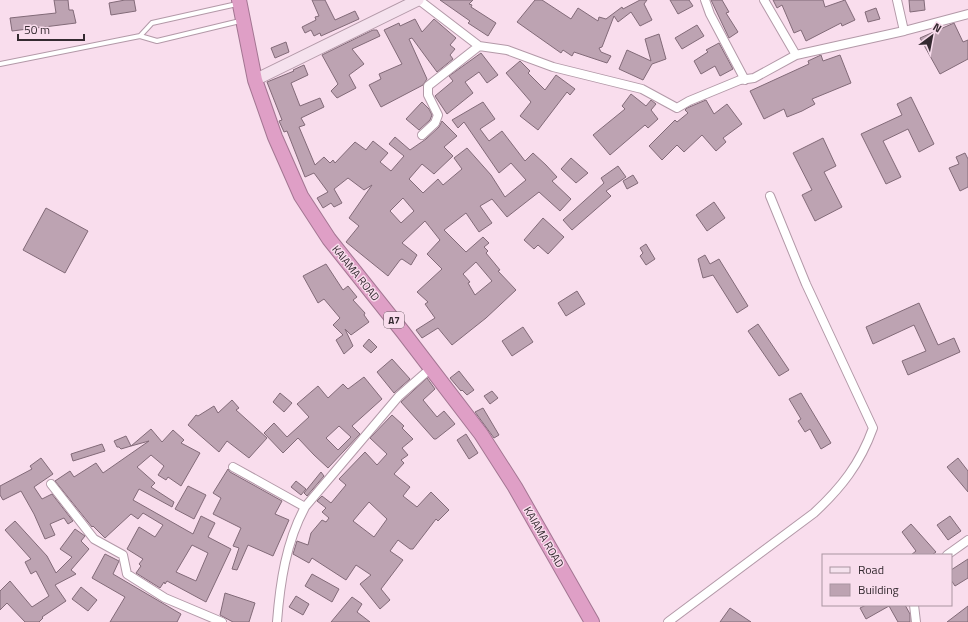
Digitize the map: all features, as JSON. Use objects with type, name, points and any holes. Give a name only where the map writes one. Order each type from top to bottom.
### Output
[{"type":"highway","name":"KAIAMA ROAD","points":[[239,2],[254,80],[284,160],[313,216],[329,239],[431,368],[480,434],[515,487],[592,622]]},
{"type":"street","points":[[254,80],[419,0],[479,46],[507,50],[553,67],[642,90],[678,108],[689,101],[754,78],[796,55],[904,31],[968,14]]},
{"type":"street","points":[[705,0],[710,14],[745,80]]},
{"type":"street","points":[[764,0],[796,55]]},
{"type":"street","points":[[896,0],[904,31]]},
{"type":"street","points":[[422,135],[435,123],[438,115],[428,95],[428,86],[479,46]]},
{"type":"street","points":[[668,622],[814,513],[832,496],[857,464],[872,428],[806,284],[770,196]]},
{"type":"street","points":[[277,622],[284,568],[299,518],[305,507],[400,396],[431,368]]},
{"type":"street","points":[[233,467],[305,507]]},
{"type":"street","points":[[51,484],[94,539],[123,555],[127,574],[165,598],[222,622]]},
{"type":"street","points":[[949,554],[968,540]]},
{"type":"street","points":[[914,606],[916,622]]},
{"type":"lane","points":[[140,36],[152,23],[239,2]]},
{"type":"lane","points":[[0,64],[140,36],[157,41],[243,20]]},
{"type":"building","points":[[54,0],[68,0],[69,10],[73,10],[76,23],[12,31],[10,18],[56,13]]},
{"type":"building","points":[[134,0],[136,11],[111,15],[109,3]]},
{"type":"building","points":[[312,0],[325,0],[335,20],[355,11],[359,19],[321,36],[320,33],[314,36],[311,30],[305,33],[302,27],[316,20],[315,17],[319,16]]},
{"type":"building","points":[[440,0],[473,0],[469,4],[472,5],[471,7],[496,23],[488,36],[468,23],[470,21]]},
{"type":"building","points":[[535,0],[542,0],[571,19],[578,8],[598,21],[599,17],[606,19],[622,7],[623,9],[640,0],[647,0],[644,4],[652,20],[640,26],[631,12],[618,22],[614,16],[602,47],[599,48],[601,52],[611,56],[607,63],[574,52],[572,56],[563,50],[561,53],[517,22]]},
{"type":"building","points":[[670,0],[689,0],[693,6],[678,14]]},
{"type":"building","points":[[711,0],[722,0],[729,12],[726,13],[738,32],[729,38]]},
{"type":"building","points":[[773,0],[823,0],[825,7],[845,0],[855,20],[842,26],[841,23],[806,41],[801,30],[794,33],[782,5],[777,8]]},
{"type":"building","points":[[909,0],[924,0],[925,10],[910,12]]},
{"type":"building","points":[[876,8],[880,19],[868,22],[865,12]]},
{"type":"building","points":[[415,19],[422,32],[434,19],[456,38],[450,45],[455,49],[450,55],[453,59],[437,72],[412,38],[409,39],[427,79],[423,85],[381,107],[369,85],[381,79],[379,74],[402,64],[384,30],[399,23],[400,26]]},
{"type":"building","points":[[954,23],[963,42],[968,40],[968,59],[940,74],[920,38]]},
{"type":"building","points":[[697,25],[704,36],[682,49],[675,38]]},
{"type":"building","points":[[373,30],[377,30],[380,36],[352,49],[364,64],[349,75],[356,88],[337,98],[331,91],[338,84],[322,55]]},
{"type":"building","points":[[659,34],[666,59],[652,64],[643,80],[619,69],[627,50],[651,61],[645,39]]},
{"type":"building","points":[[286,42],[289,52],[275,58],[271,48]]},
{"type":"building","points":[[719,43],[733,69],[720,76],[715,66],[701,74],[694,61],[708,52],[706,50]]},
{"type":"building","points":[[481,53],[498,75],[487,83],[479,72],[465,82],[473,93],[447,114],[435,96],[453,81],[449,76]]},
{"type":"building","points":[[821,55],[823,61],[840,55],[851,83],[812,99],[815,104],[802,111],[787,117],[784,109],[764,119],[750,91],[809,64],[808,61]]},
{"type":"building","points":[[520,61],[530,71],[528,73],[545,90],[556,75],[575,89],[570,95],[567,92],[538,130],[520,116],[531,102],[506,73]]},
{"type":"building","points":[[304,65],[308,75],[291,83],[300,106],[320,98],[324,107],[301,118],[305,125],[299,127],[315,165],[324,157],[330,163],[333,160],[335,163],[355,142],[366,150],[373,141],[388,153],[380,162],[391,171],[404,156],[389,144],[395,137],[410,150],[426,139],[439,127],[442,121],[457,136],[444,147],[453,156],[434,174],[422,164],[409,179],[423,193],[438,179],[443,185],[462,169],[454,158],[467,148],[491,175],[505,197],[526,180],[511,163],[499,173],[464,122],[458,128],[452,120],[483,102],[495,119],[480,129],[489,141],[502,131],[525,161],[533,153],[546,165],[557,177],[552,181],[571,199],[560,211],[539,192],[507,217],[492,199],[480,206],[492,223],[479,232],[466,213],[444,230],[466,252],[483,237],[489,243],[484,247],[488,251],[486,253],[500,270],[498,271],[516,290],[486,318],[452,345],[438,328],[422,338],[416,330],[435,318],[425,304],[428,302],[417,292],[442,269],[427,254],[440,240],[425,221],[402,243],[417,255],[411,265],[402,259],[388,276],[346,242],[359,226],[349,218],[372,185],[364,190],[348,178],[334,189],[342,203],[334,207],[331,203],[323,208],[317,198],[328,192],[314,173],[305,177],[287,131],[284,132],[279,121],[282,120],[267,82],[294,71],[293,70]],"holes":[[[403,198],[414,211],[401,223],[390,211]],[[476,262],[492,281],[475,295],[468,283],[470,282],[463,274]]]},
{"type":"building","points":[[631,94],[646,106],[651,100],[656,104],[651,110],[658,119],[648,128],[645,125],[610,155],[593,135],[625,109],[622,106]]},
{"type":"building","points":[[911,97],[934,144],[919,152],[908,129],[883,141],[901,177],[886,184],[861,134],[902,115],[897,104]]},
{"type":"building","points":[[706,100],[714,114],[727,104],[742,124],[723,138],[726,142],[716,151],[702,135],[684,152],[677,145],[662,160],[649,146],[675,120],[677,122],[688,113],[685,110],[687,108]]},
{"type":"building","points":[[422,102],[429,109],[432,115],[430,120],[419,130],[406,119]]},
{"type":"building","points":[[823,138],[836,166],[824,172],[842,207],[815,221],[802,195],[812,190],[793,153]]},
{"type":"building","points":[[965,153],[968,159],[968,187],[960,191],[949,168],[959,164],[956,157]]},
{"type":"building","points":[[571,158],[588,173],[576,183],[561,169]]},
{"type":"building","points":[[618,166],[626,177],[606,191],[611,196],[572,230],[563,220],[604,183],[601,178]]},
{"type":"building","points":[[633,175],[638,183],[627,189],[623,181]]},
{"type":"building","points":[[714,202],[725,218],[707,231],[696,215]]},
{"type":"building","points":[[46,208],[88,231],[65,273],[23,250]]},
{"type":"building","points":[[543,218],[564,237],[548,254],[538,245],[534,249],[524,240]]},
{"type":"building","points":[[646,244],[655,259],[646,265],[640,256],[643,253],[640,248]]},
{"type":"building","points":[[705,255],[710,264],[719,259],[748,306],[737,313],[713,275],[703,278],[698,259]]},
{"type":"building","points":[[326,264],[343,290],[348,286],[357,297],[353,300],[365,313],[364,315],[369,322],[351,335],[345,329],[353,346],[344,354],[336,340],[343,335],[333,325],[340,318],[324,299],[318,303],[303,276]]},
{"type":"building","points":[[577,291],[585,304],[566,316],[558,303]]},
{"type":"building","points":[[919,303],[938,345],[954,338],[960,352],[908,375],[902,361],[926,351],[914,325],[873,344],[866,327]]},
{"type":"building","points":[[758,324],[789,370],[779,376],[748,331]]},
{"type":"building","points":[[523,327],[533,342],[512,356],[502,341]]},
{"type":"building","points":[[369,339],[377,347],[371,353],[363,346]]},
{"type":"building","points":[[392,359],[410,379],[394,393],[377,372]]},
{"type":"building","points":[[459,371],[474,390],[467,395],[462,390],[461,391],[450,378]]},
{"type":"building","points":[[364,377],[382,399],[352,426],[360,434],[328,468],[298,438],[283,453],[264,433],[274,423],[287,437],[309,417],[297,404],[318,386],[328,398],[343,384],[348,389]],"holes":[[[339,426],[351,437],[338,450],[326,438]]]},
{"type":"building","points":[[427,378],[435,389],[423,400],[437,417],[444,411],[455,424],[436,439],[434,439],[401,402]]},
{"type":"building","points":[[492,391],[498,398],[490,404],[484,396]]},
{"type":"building","points":[[280,393],[292,403],[284,412],[273,402]]},
{"type":"building","points":[[801,393],[831,443],[821,449],[810,429],[805,432],[798,421],[801,419],[789,399]]},
{"type":"building","points":[[232,400],[239,408],[236,410],[267,438],[249,458],[227,441],[219,452],[188,425],[196,415],[198,416],[214,406],[218,413]]},
{"type":"building","points":[[483,408],[499,435],[494,438],[475,412]]},
{"type":"building","points":[[392,415],[404,426],[402,428],[413,439],[402,448],[408,455],[401,460],[404,463],[394,474],[410,487],[403,496],[417,507],[431,492],[449,510],[438,521],[436,519],[413,549],[410,549],[398,540],[390,551],[403,560],[381,589],[390,600],[380,609],[360,584],[371,575],[356,565],[346,580],[312,558],[309,563],[293,554],[297,541],[308,545],[311,533],[322,520],[326,522],[329,518],[322,512],[326,508],[317,501],[322,496],[331,503],[346,485],[339,479],[365,452],[377,465],[387,454],[370,438]],"holes":[[[369,502],[387,519],[374,537],[353,521]]]},
{"type":"building","points":[[151,429],[162,442],[173,430],[184,440],[181,443],[200,453],[181,486],[168,477],[166,480],[158,475],[164,466],[151,455],[137,467],[155,483],[151,487],[174,502],[172,507],[139,489],[133,500],[193,534],[201,516],[215,523],[208,537],[231,549],[206,602],[167,581],[165,584],[164,582],[160,588],[136,573],[141,566],[139,564],[143,559],[127,549],[139,527],[155,537],[163,525],[143,513],[138,519],[131,514],[105,538],[93,526],[92,527],[55,481],[70,471],[74,477],[96,463],[103,473],[149,441],[131,446]],"holes":[[[192,545],[208,553],[196,581],[176,572]]]},
{"type":"building","points":[[466,434],[478,453],[469,459],[457,440]]},
{"type":"building","points":[[126,436],[131,446],[121,449],[117,447],[114,441]]},
{"type":"building","points":[[102,444],[105,451],[73,461],[71,454]]},
{"type":"building","points":[[41,458],[53,474],[34,487],[42,499],[52,494],[73,521],[68,524],[64,518],[50,524],[55,535],[45,539],[34,514],[21,491],[3,500],[0,495],[0,486],[32,469],[30,466]]},
{"type":"building","points":[[958,458],[968,471],[968,492],[947,467]]},
{"type":"building","points":[[228,469],[230,472],[282,501],[275,514],[289,520],[273,556],[248,545],[237,570],[232,569],[239,548],[233,546],[241,528],[213,514],[221,498],[213,493]]},
{"type":"building","points":[[321,472],[324,476],[307,496],[304,493]]},
{"type":"building","points":[[296,481],[306,489],[301,495],[291,487]]},
{"type":"building","points":[[188,486],[206,495],[194,519],[175,509]]},
{"type":"building","points":[[950,516],[961,531],[948,540],[937,525]]},
{"type":"building","points":[[15,521],[47,556],[56,573],[72,557],[60,549],[75,529],[85,536],[81,541],[89,549],[71,570],[76,574],[55,585],[66,601],[42,617],[43,618],[39,622],[25,622],[7,603],[0,610],[0,591],[10,581],[32,607],[49,596],[36,571],[31,574],[25,562],[31,559],[5,530]]},
{"type":"building","points":[[911,524],[936,552],[933,554],[912,554],[916,551],[902,532]]},
{"type":"building","points":[[105,554],[119,561],[113,574],[181,614],[177,622],[110,622],[125,597],[92,578]]},
{"type":"building","points":[[968,559],[968,578],[955,586],[952,582],[952,569]]},
{"type":"building","points":[[312,574],[339,589],[332,602],[305,586]]},
{"type":"building","points":[[81,587],[97,600],[88,611],[72,599]]},
{"type":"building","points":[[225,593],[255,603],[249,622],[233,622],[220,615]]},
{"type":"building","points":[[296,596],[309,604],[303,615],[289,607]]},
{"type":"building","points":[[352,597],[362,604],[357,612],[370,622],[331,622]]},
{"type":"building","points":[[864,606],[889,606],[866,619],[860,608]]},
{"type":"building","points":[[889,606],[906,606],[910,614],[910,622],[898,622]]},
{"type":"building","points":[[968,606],[968,622],[947,622]]},
{"type":"building","points":[[730,608],[751,622],[720,622]]}]
